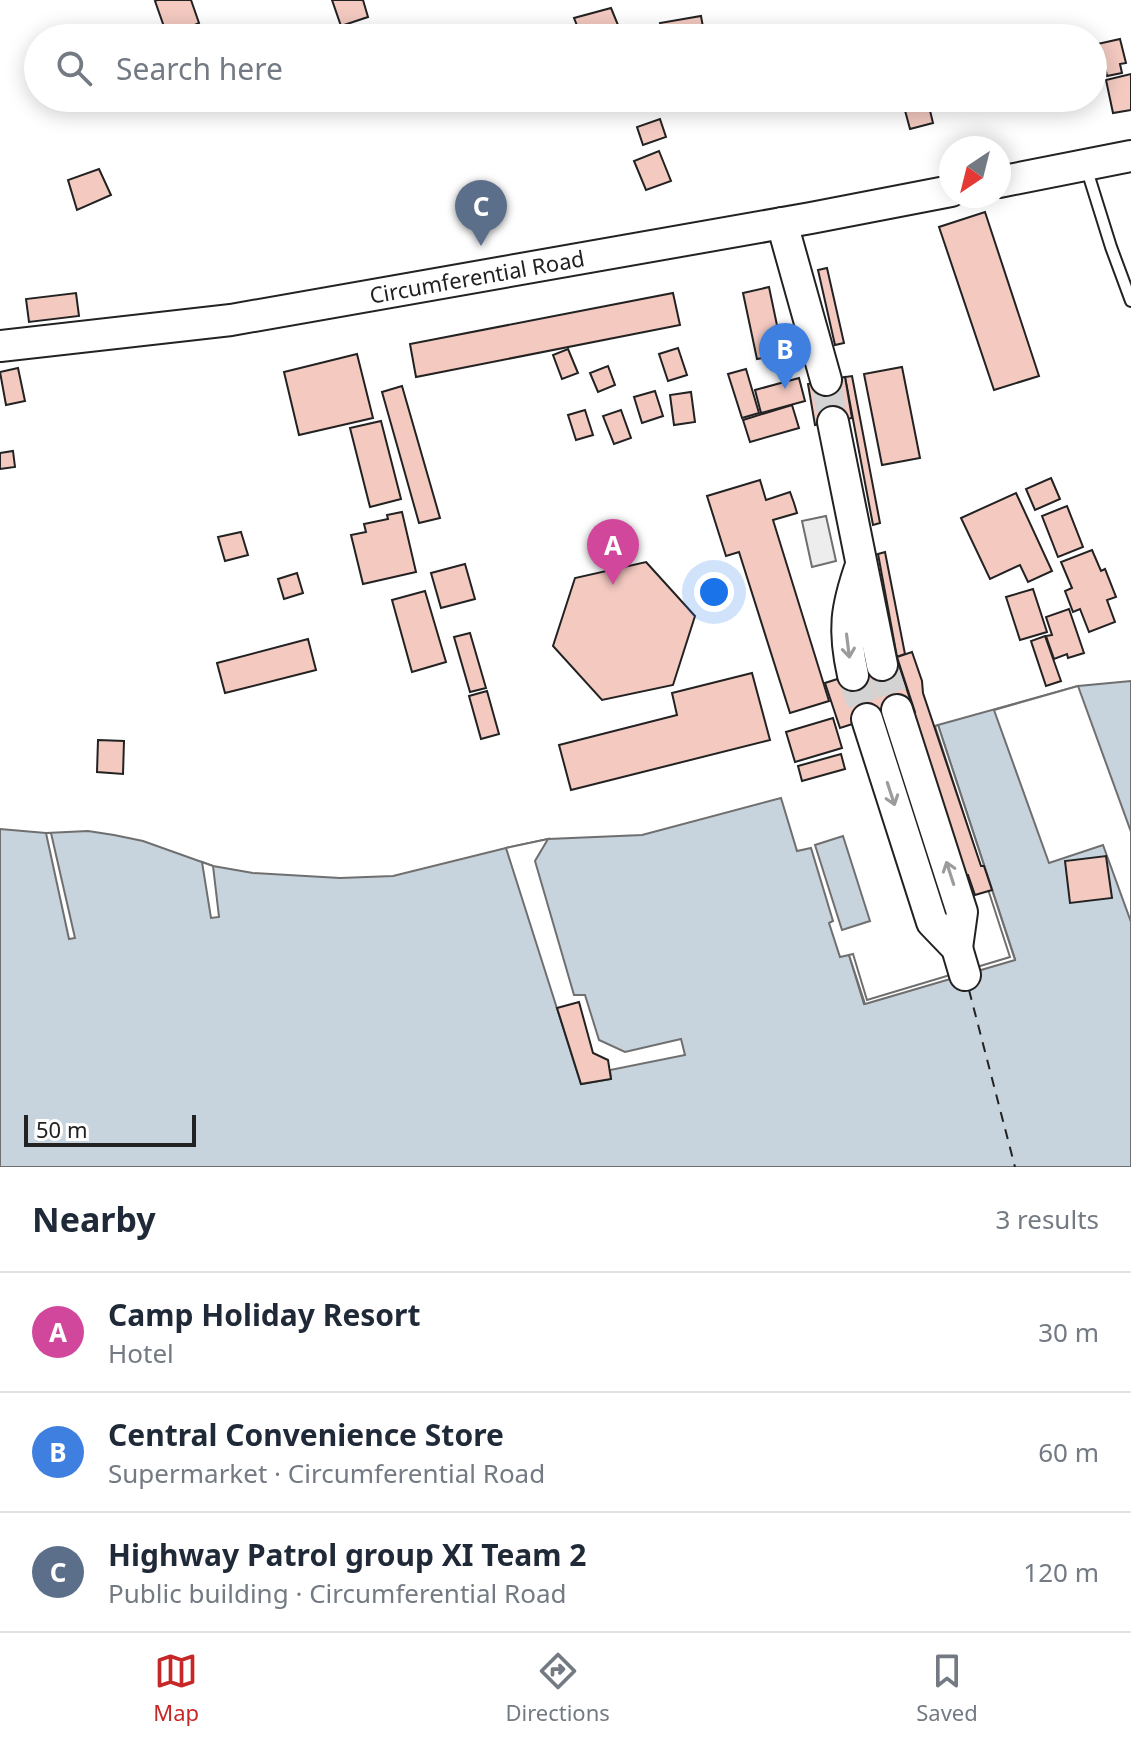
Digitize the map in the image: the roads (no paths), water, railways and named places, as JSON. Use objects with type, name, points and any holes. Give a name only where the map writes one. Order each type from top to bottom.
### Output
[{"type":"main road","points":[[1011,180],[1131,156]]},
{"type":"main road","name":"Circumferential Road","points":[[0,346],[231,320],[939,193]]},
{"type":"main road","points":[[782,223],[826,380]]},
{"type":"main road","points":[[833,422],[882,665]]},
{"type":"main road","points":[[853,675],[846,627],[851,596],[862,563]]},
{"type":"main road","points":[[867,719],[932,922],[961,962],[962,912],[897,710]]},
{"type":"lane","points":[[1085,165],[1131,301]]},
{"type":"tunnel","points":[[826,380],[833,422]]},
{"type":"tunnel","points":[[882,665],[897,710]]},
{"type":"tunnel","points":[[853,675],[867,719]]},
{"type":"place","name":"Highway Patrol group XI Team 2","points":[[481,246]]},
{"type":"place","name":"Central Convenience Store","points":[[785,389]]},
{"type":"place","name":"Camp Holiday Resort","points":[[613,585]]}]
